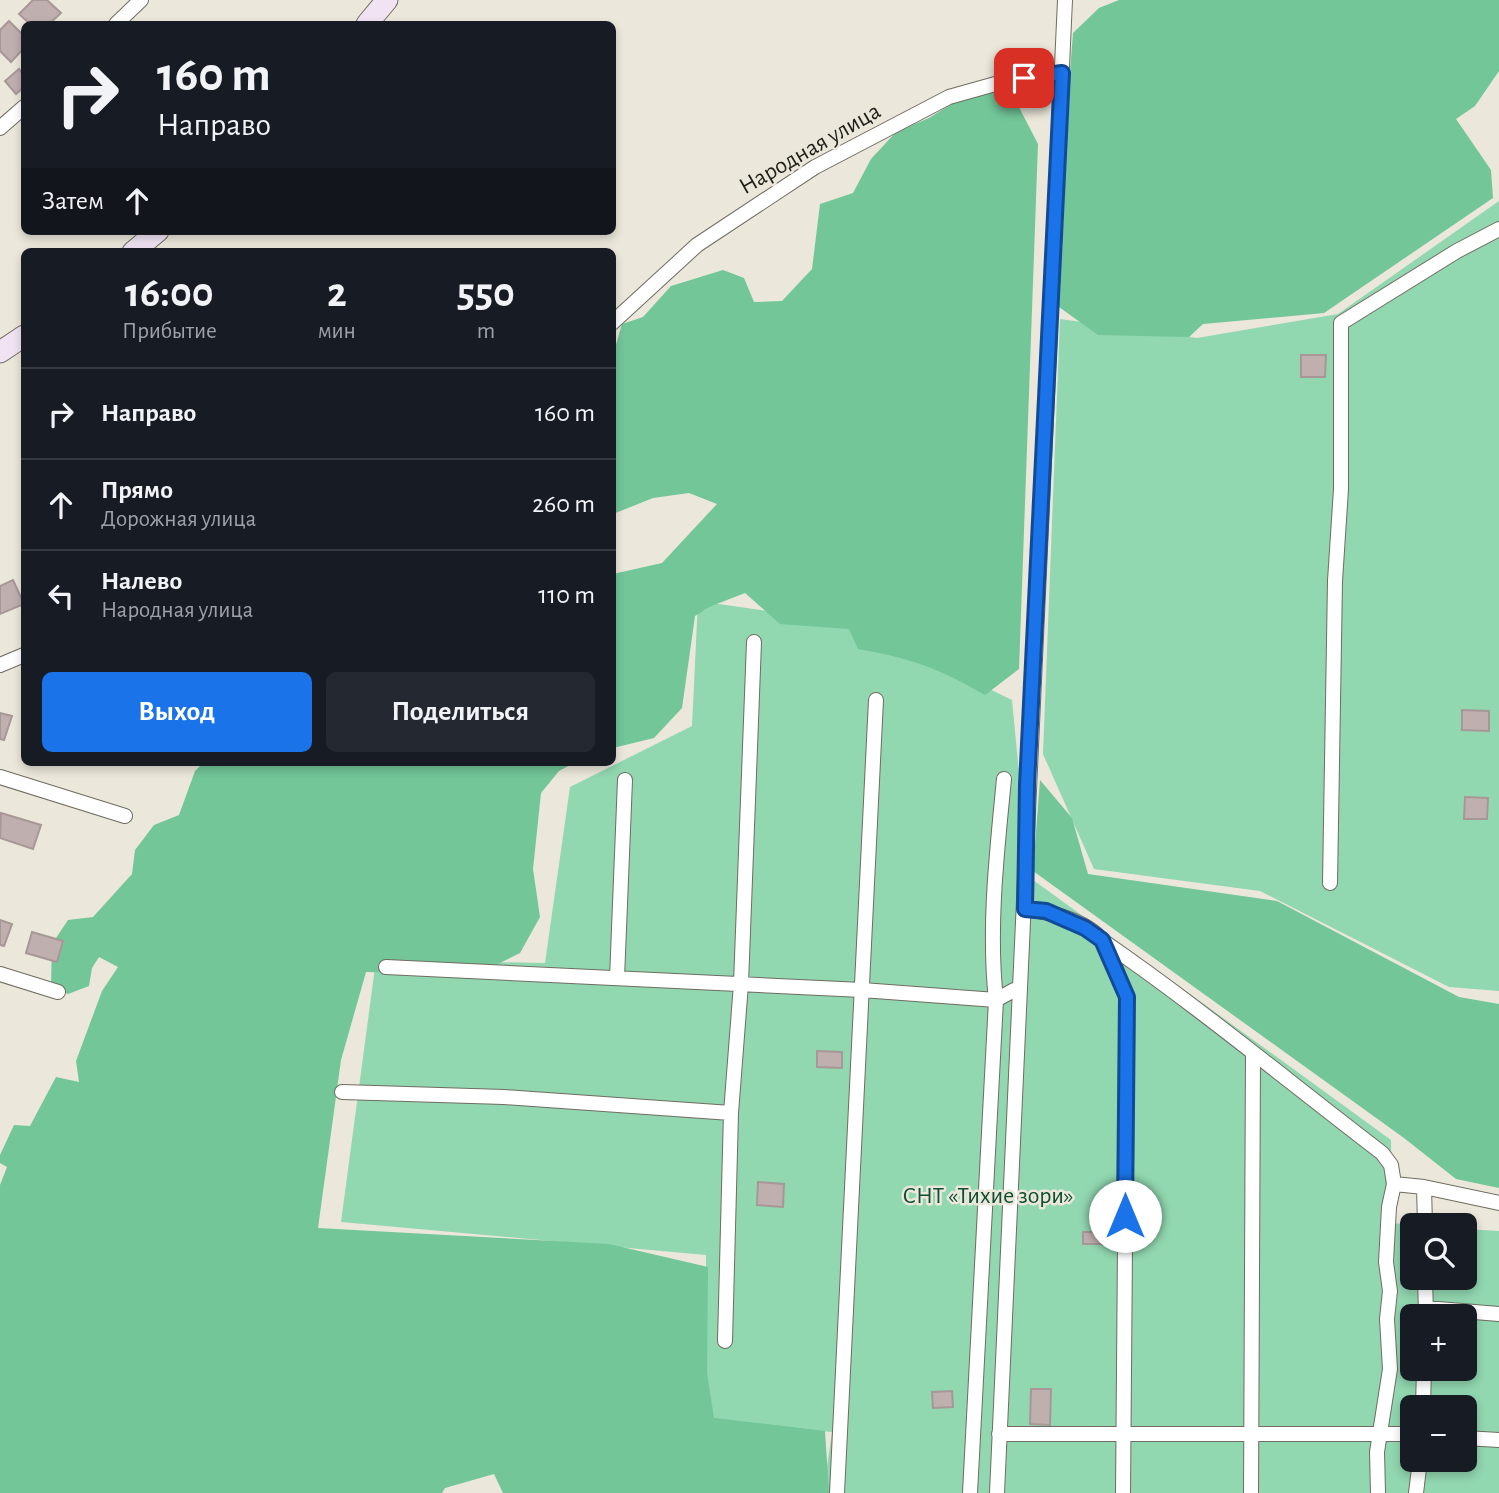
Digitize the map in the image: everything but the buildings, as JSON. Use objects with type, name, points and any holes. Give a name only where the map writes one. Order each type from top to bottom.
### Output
[{"type":"main road","points":[[370,21],[387,0]]},
{"type":"main road","points":[[137,248],[153,235]]},
{"type":"main road","points":[[0,352],[21,338]]},
{"type":"street","points":[[119,21],[141,0]]},
{"type":"street","points":[[997,1493],[1025,909],[1027,785],[1065,0],[1080,0]]},
{"type":"street","name":"Народная улица","points":[[616,319],[697,245],[815,167],[949,97],[1006,81],[1062,73]]},
{"type":"street","points":[[0,128],[21,110]]},
{"type":"street","points":[[1330,883],[1335,581],[1341,489],[1341,323],[1457,251],[1499,229]]},
{"type":"street","points":[[725,1341],[731,1113],[741,984],[754,642]]},
{"type":"street","points":[[0,665],[21,655]]},
{"type":"street","points":[[837,1493],[876,700]]},
{"type":"street","points":[[0,777],[125,816]]},
{"type":"street","points":[[970,1493],[996,1000],[993,971],[997,842],[1004,779]]},
{"type":"street","points":[[617,978],[625,780]]},
{"type":"street","points":[[1025,909],[1046,911],[1085,928],[1165,984],[1382,1153],[1391,1165],[1394,1184],[1388,1207],[1386,1262],[1390,1292],[1387,1319],[1390,1369],[1377,1452],[1377,1493]]},
{"type":"street","points":[[1102,940],[1127,997],[1122,1493]]},
{"type":"street","points":[[386,967],[862,990],[996,1000],[1014,990],[1020,990]]},
{"type":"street","points":[[0,974],[58,992]]},
{"type":"street","points":[[1251,1493],[1253,1055]]},
{"type":"street","points":[[342,1092],[505,1097],[731,1113]]},
{"type":"street","points":[[1394,1184],[1424,1187],[1499,1203]]},
{"type":"street","points":[[1424,1187],[1425,1213]]},
{"type":"street","points":[[1477,1313],[1499,1314]]},
{"type":"street","points":[[999,1434],[1400,1433]]},
{"type":"street","points":[[1477,1439],[1499,1440]]},
{"type":"street","points":[[1416,1493],[1419,1472]]},
{"type":"green space","points":[[1119,0],[1499,0],[1499,71],[1475,106],[1456,119],[1491,170],[1493,198],[1324,313],[1203,324],[1189,337],[1098,335],[1052,302],[1073,33],[1099,8]]},
{"type":"green space","points":[[1009,88],[1038,144],[1019,669],[985,695],[924,665],[858,649],[849,629],[780,624],[745,593],[709,607],[695,616],[682,708],[654,738],[616,747],[616,573],[662,563],[717,504],[689,493],[653,498],[616,513],[616,345],[622,324],[643,317],[671,286],[723,270],[744,278],[754,302],[782,301],[812,269],[820,204],[853,193],[871,159],[896,132],[929,118],[965,96]]},
{"type":"green space","points":[[1499,201],[1499,991],[1449,987],[1260,891],[1094,869],[1043,754],[1060,319],[1197,338],[1338,314]]},
{"type":"green space","name":"СНТ «Тихие зори»","points":[[698,601],[856,624],[1012,700],[1029,877],[1391,1140],[1392,1223],[1400,1224],[1400,1290],[1477,1290],[1477,1230],[1499,1231],[1499,1493],[800,1493],[825,1481],[832,1432],[706,1421],[706,1255],[341,1222],[376,960],[545,963],[570,787],[692,726]]},
{"type":"green space","points":[[200,766],[568,766],[559,771],[541,793],[533,869],[540,917],[520,953],[478,974],[366,972],[341,1060],[318,1228],[609,1244],[708,1267],[707,1373],[714,1418],[825,1431],[829,1493],[503,1493],[494,1474],[445,1488],[442,1493],[0,1493],[0,1185],[7,1167],[0,1163],[0,1155],[14,1125],[30,1126],[56,1077],[79,1082],[76,1061],[102,991],[118,967],[99,957],[92,968],[89,986],[68,994],[51,986],[52,944],[68,920],[93,917],[132,874],[135,850],[154,825],[179,815],[195,771]]},
{"type":"green space","points":[[1040,780],[1072,818],[1088,874],[1277,901],[1459,997],[1499,1004],[1499,1188],[1456,1179],[1404,1138],[1033,871]]},
{"type":"route","points":[[1024,78],[1062,73],[1027,785],[1025,909],[1046,911],[1085,928],[1102,940],[1127,997],[1125,1216]]}]
